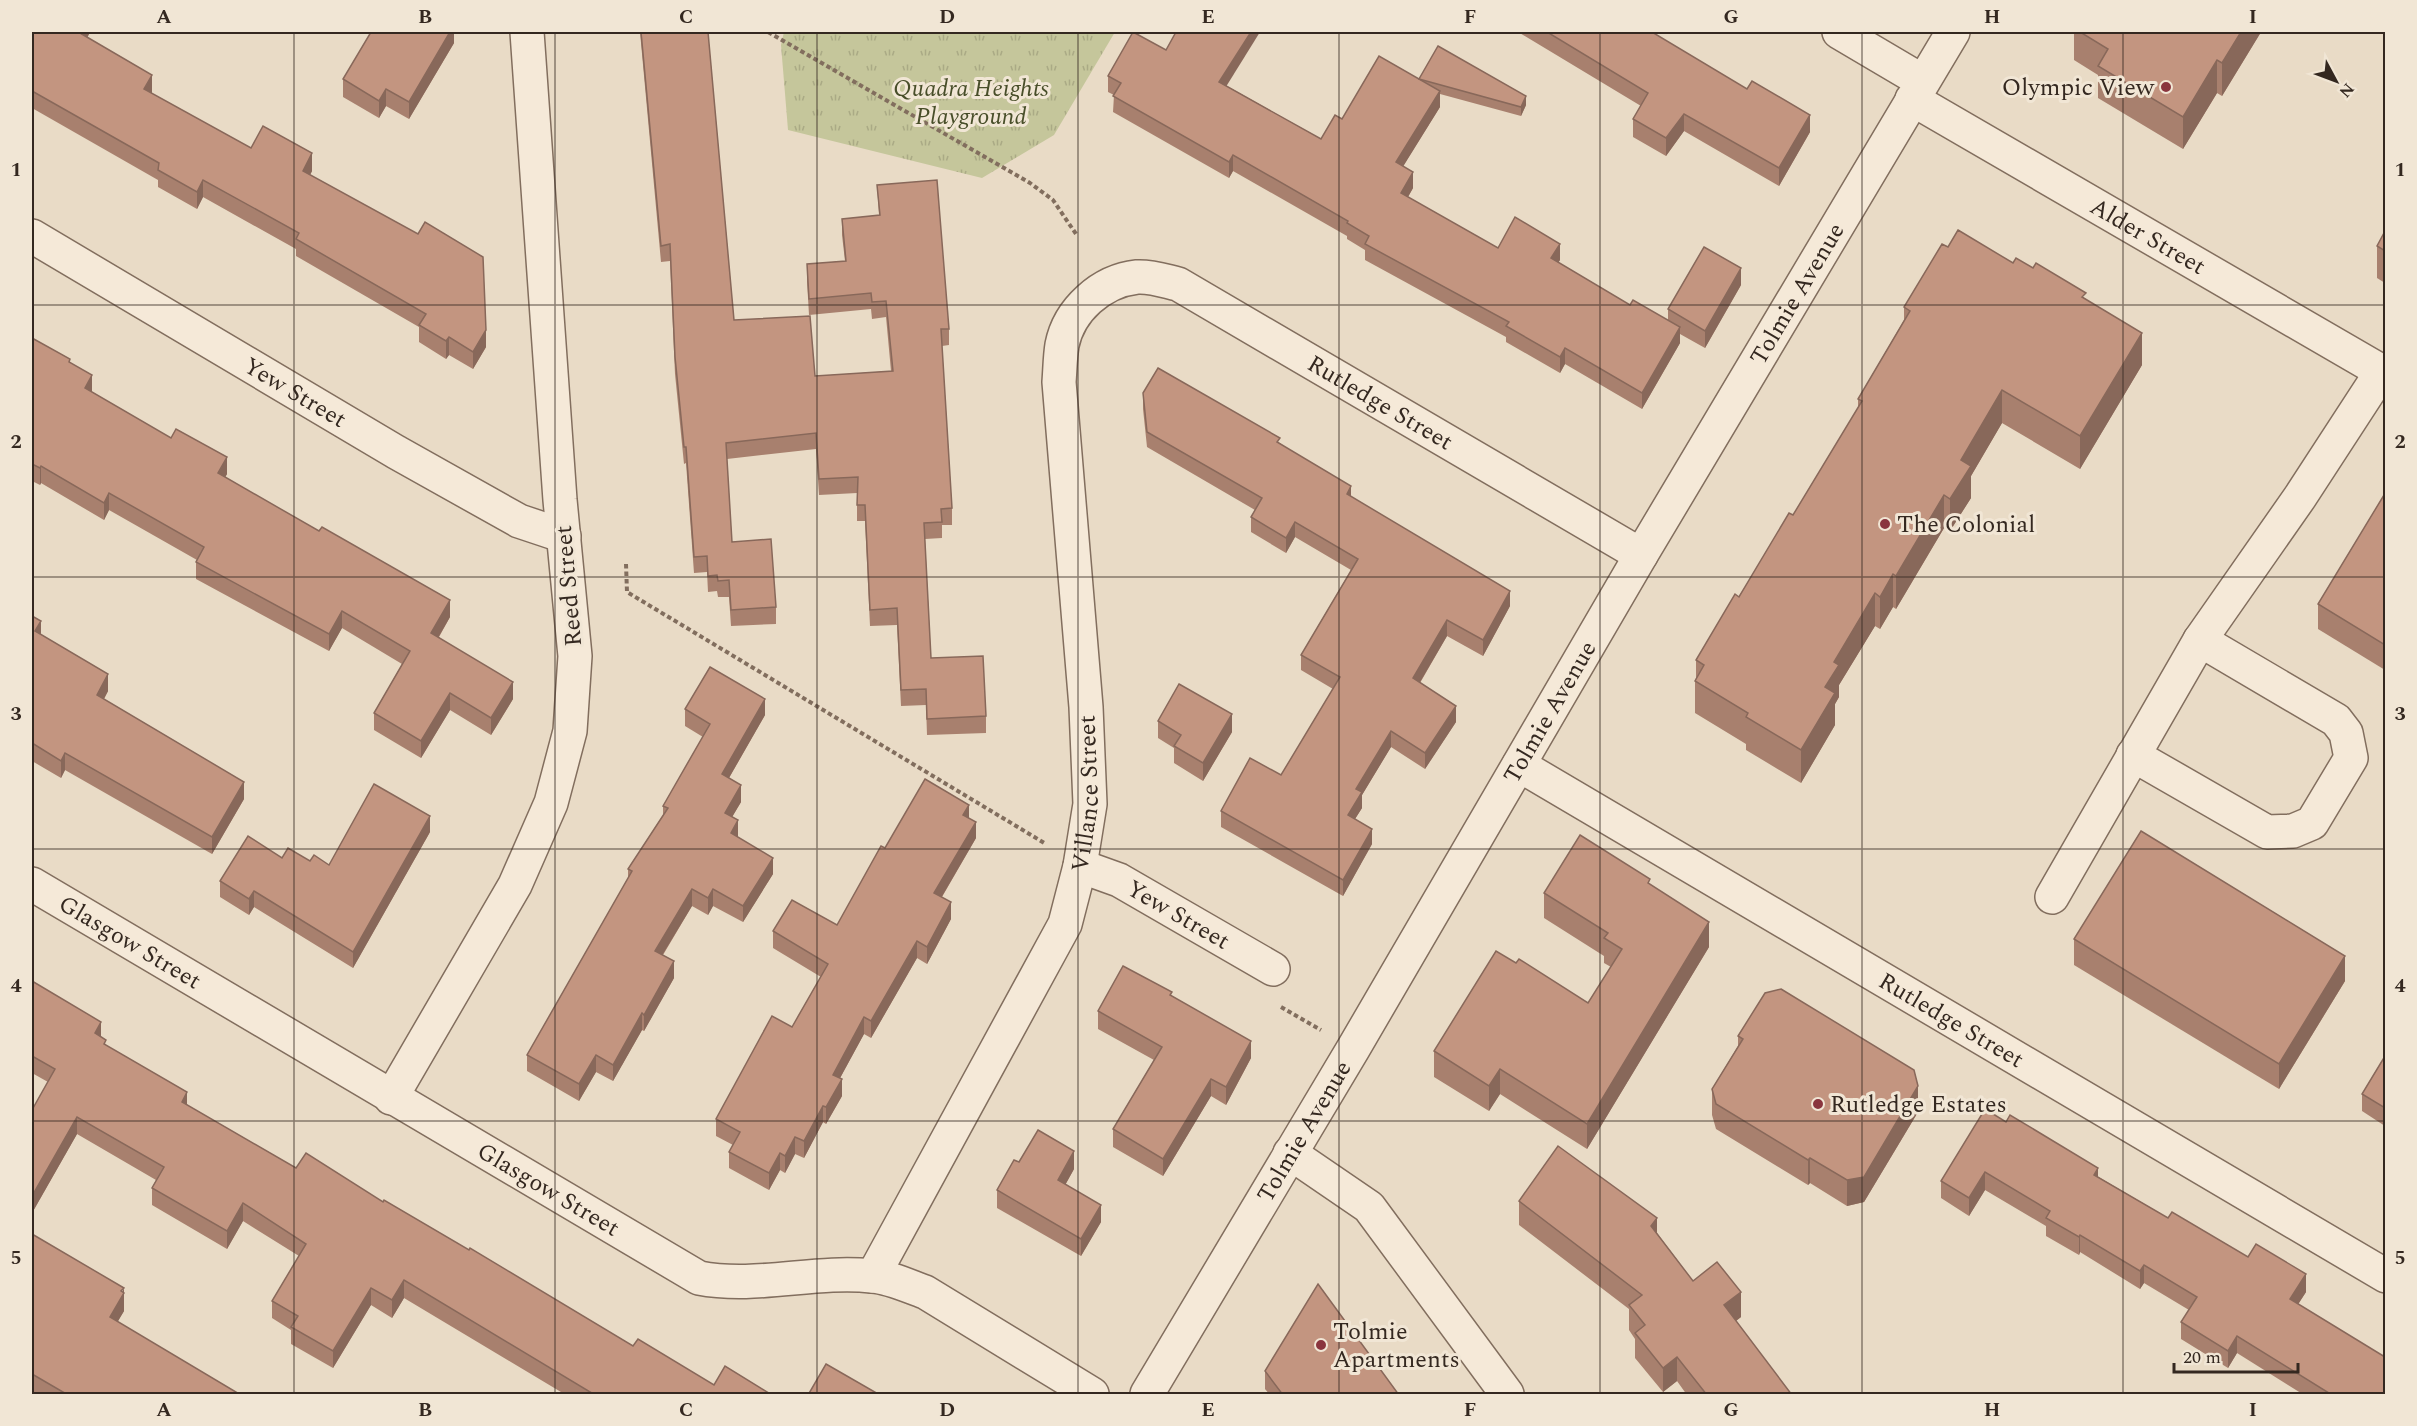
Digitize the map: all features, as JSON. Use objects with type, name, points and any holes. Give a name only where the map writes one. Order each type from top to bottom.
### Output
[{"type":"street","name":"Reed Street","points":[[392,1098],[515,885],[551,803],[570,731],[575,656],[527,32]]},
{"type":"street","name":"Alder Street","points":[[1839,32],[1917,90],[2384,372]]},
{"type":"street","name":"Tolmie Avenue","points":[[1147,1395],[1520,765],[1641,555],[1953,32]]},
{"type":"street","name":"Yew Street","points":[[32,236],[396,452],[519,521],[564,536]]},
{"type":"street","name":"Rutledge Street","points":[[1113,282],[1138,277],[1179,284],[1641,555]]},
{"type":"street","name":"Villance Street","points":[[873,1276],[1065,924],[1080,866],[1090,804],[1086,707],[1059,382],[1062,346],[1068,326],[1092,297],[1113,282]]},
{"type":"street","points":[[2052,897],[2200,640],[2384,372]]},
{"type":"street","points":[[2133,755],[2267,832],[2293,831],[2312,823],[2351,758],[2346,733],[2336,720],[2200,640]]},
{"type":"street","name":"Rutledge Street","points":[[1520,765],[2385,1276]]},
{"type":"street","name":"Yew Street","points":[[1080,866],[1119,880],[1273,969]]},
{"type":"street","name":"Glasgow Street","points":[[32,884],[699,1278],[726,1283],[811,1276],[873,1276],[925,1292],[1092,1395]]},
{"type":"street","points":[[1290,1153],[1369,1207],[1508,1395]]},
{"type":"path","points":[[768,32],[1030,183],[1053,200],[1076,234]]},
{"type":"path","points":[[626,564],[627,592],[1080,866]]},
{"type":"green space","name":"Quadra Heights Playground","points":[[784,32],[1115,32],[1054,135],[982,178],[788,130],[781,45]]},
{"type":"building","points":[[32,32],[81,32],[152,75],[144,89],[251,148],[263,126],[312,153],[303,171],[418,234],[425,222],[483,257],[486,330],[473,352],[449,337],[446,341],[419,325],[426,314],[296,239],[299,233],[203,180],[197,192],[158,170],[159,163],[32,91]]},
{"type":"building","points":[[371,32],[450,32],[409,102],[386,89],[379,101],[343,79]]},
{"type":"building","points":[[641,32],[708,32],[734,320],[810,316],[815,376],[893,371],[886,301],[872,302],[871,293],[809,299],[807,264],[846,261],[842,219],[880,215],[877,185],[937,180],[949,329],[941,329],[952,508],[941,509],[942,522],[924,523],[931,658],[983,656],[986,716],[927,719],[926,689],[901,690],[897,608],[870,610],[865,505],[857,505],[858,477],[819,479],[816,433],[726,443],[732,542],[771,539],[776,607],[731,610],[729,580],[718,581],[717,575],[708,576],[707,556],[694,557],[686,447],[684,447],[675,357],[670,244],[661,246]]},
{"type":"building","points":[[1133,32],[1166,50],[1176,32],[1251,32],[1219,82],[1321,139],[1335,115],[1342,119],[1379,56],[1440,91],[1396,162],[1413,172],[1401,193],[1498,248],[1515,217],[1560,244],[1551,258],[1630,305],[1633,300],[1680,327],[1642,393],[1565,348],[1560,357],[1506,326],[1509,322],[1365,244],[1369,236],[1347,223],[1348,221],[1233,155],[1229,162],[1113,96],[1121,83],[1108,76]]},
{"type":"building","points":[[1547,32],[1652,32],[1747,89],[1752,81],[1810,115],[1779,168],[1684,114],[1666,138],[1633,119],[1648,93]]},
{"type":"building","points":[[2080,32],[2241,32],[2222,63],[2217,60],[2183,117],[2098,66],[2108,49]]},
{"type":"building","points":[[1438,46],[1526,96],[1521,107],[1419,79]]},
{"type":"building","name":"The Colonial","points":[[1958,230],[2013,263],[2016,258],[2033,268],[2036,263],[2086,293],[2082,297],[2142,333],[2080,436],[2002,390],[1961,460],[1971,466],[1950,499],[1944,495],[1896,576],[1893,574],[1880,597],[1875,593],[1834,662],[1839,665],[1825,687],[1835,693],[1801,750],[1746,717],[1748,713],[1695,681],[1704,665],[1696,660],[1735,594],[1739,597],[1789,513],[1793,515],[1862,401],[1858,399],[1910,311],[1904,307],[1942,244],[1948,247]]},
{"type":"building","points":[[2385,231],[2385,251],[2377,246]]},
{"type":"building","points":[[1704,247],[1741,268],[1705,331],[1668,309]]},
{"type":"building","points":[[32,338],[70,359],[69,362],[92,375],[85,388],[171,438],[176,429],[227,457],[218,473],[319,531],[322,527],[450,600],[431,633],[513,682],[491,718],[450,693],[421,741],[374,713],[410,651],[342,611],[329,634],[196,562],[204,547],[109,493],[104,503],[41,466],[40,468],[32,464]]},
{"type":"building","points":[[1158,368],[1280,438],[1277,442],[1351,486],[1347,494],[1510,591],[1483,640],[1447,620],[1413,678],[1456,706],[1425,753],[1391,731],[1356,789],[1362,792],[1348,815],[1372,829],[1343,880],[1221,811],[1250,758],[1281,775],[1340,677],[1301,655],[1358,559],[1295,522],[1286,538],[1251,517],[1262,498],[1147,432],[1143,393]]},
{"type":"building","points":[[2385,496],[2385,645],[2318,604]]},
{"type":"building","points":[[32,616],[41,621],[35,631],[108,674],[97,695],[244,782],[212,837],[65,753],[61,761],[32,743]]},
{"type":"building","points":[[710,667],[765,699],[722,774],[741,785],[725,813],[738,820],[731,833],[773,858],[743,906],[713,889],[708,898],[692,889],[655,951],[674,961],[644,1015],[642,1013],[613,1065],[596,1055],[579,1084],[527,1055],[632,871],[628,869],[668,808],[663,806],[710,724],[685,709]]},
{"type":"building","points":[[1179,684],[1232,714],[1203,763],[1174,746],[1181,735],[1158,721]]},
{"type":"building","points":[[925,779],[969,805],[963,815],[976,822],[934,893],[951,902],[927,947],[917,941],[871,1021],[864,1017],[833,1075],[842,1079],[826,1107],[823,1106],[804,1141],[795,1137],[785,1156],[780,1153],[769,1173],[729,1152],[740,1132],[716,1119],[772,1016],[792,1027],[828,964],[773,931],[792,900],[837,925],[881,846],[885,848]]},
{"type":"building","points":[[374,784],[430,816],[353,952],[254,891],[249,899],[220,881],[248,836],[282,858],[288,848],[310,861],[314,855],[329,865]]},
{"type":"building","points":[[2141,831],[2345,956],[2279,1064],[2074,939]]},
{"type":"building","points":[[1580,835],[1650,879],[1648,883],[1709,922],[1587,1124],[1500,1069],[1489,1086],[1434,1051],[1496,951],[1516,963],[1519,959],[1588,1003],[1622,949],[1604,938],[1608,933],[1544,893]]},
{"type":"building","points":[[1123,966],[1172,992],[1170,995],[1251,1041],[1226,1087],[1211,1079],[1163,1159],[1113,1129],[1162,1047],[1098,1011]]},
{"type":"building","points":[[32,981],[101,1022],[95,1033],[106,1040],[104,1044],[187,1092],[182,1102],[296,1168],[306,1153],[383,1202],[384,1200],[469,1250],[470,1248],[633,1346],[638,1339],[714,1385],[725,1366],[772,1395],[595,1395],[404,1280],[392,1300],[371,1288],[333,1351],[291,1327],[298,1316],[272,1301],[306,1244],[243,1203],[227,1231],[152,1188],[164,1167],[77,1117],[32,1196],[32,1110],[55,1069],[32,1056]]},
{"type":"building","name":"Rutledge Estates","points":[[1781,989],[1914,1070],[1918,1086],[1864,1177],[1847,1180],[1810,1158],[1808,1160],[1716,1104],[1712,1089],[1743,1039],[1738,1036],[1765,993]]},
{"type":"building","points":[[2385,1056],[2385,1108],[2362,1094]]},
{"type":"building","points":[[1985,1109],[2006,1122],[2010,1115],[2098,1168],[2094,1175],[2168,1218],[2172,1212],[2248,1257],[2256,1244],[2306,1274],[2290,1299],[2385,1357],[2385,1395],[2332,1395],[2237,1336],[2228,1351],[2181,1322],[2197,1297],[2144,1265],[2140,1271],[2080,1235],[2079,1237],[2046,1218],[2050,1211],[1985,1172],[1969,1198],[1941,1181]]},
{"type":"building","points":[[1038,1130],[1074,1151],[1058,1180],[1101,1205],[1081,1239],[997,1190],[1014,1160],[1019,1162]]},
{"type":"building","points":[[1558,1146],[1657,1218],[1651,1226],[1693,1281],[1717,1262],[1741,1292],[1724,1305],[1792,1395],[1707,1395],[1677,1357],[1663,1368],[1635,1333],[1645,1325],[1629,1305],[1642,1295],[1519,1201]]},
{"type":"building","points":[[32,1234],[124,1288],[121,1291],[124,1293],[110,1317],[241,1395],[68,1395],[32,1374]]},
{"type":"building","name":"Tolmie Apartments","points":[[1318,1284],[1399,1395],[1283,1395],[1265,1371]]},
{"type":"building","points":[[826,1364],[880,1395],[808,1395]]},
{"type":"place","name":"Olympic View","points":[[2166,87]]},
{"type":"place","name":"The Colonial","points":[[1885,524]]},
{"type":"place","name":"Rutledge Estates","points":[[1818,1104]]},
{"type":"place","name":"Tolmie Apartments","points":[[1321,1345]]}]
